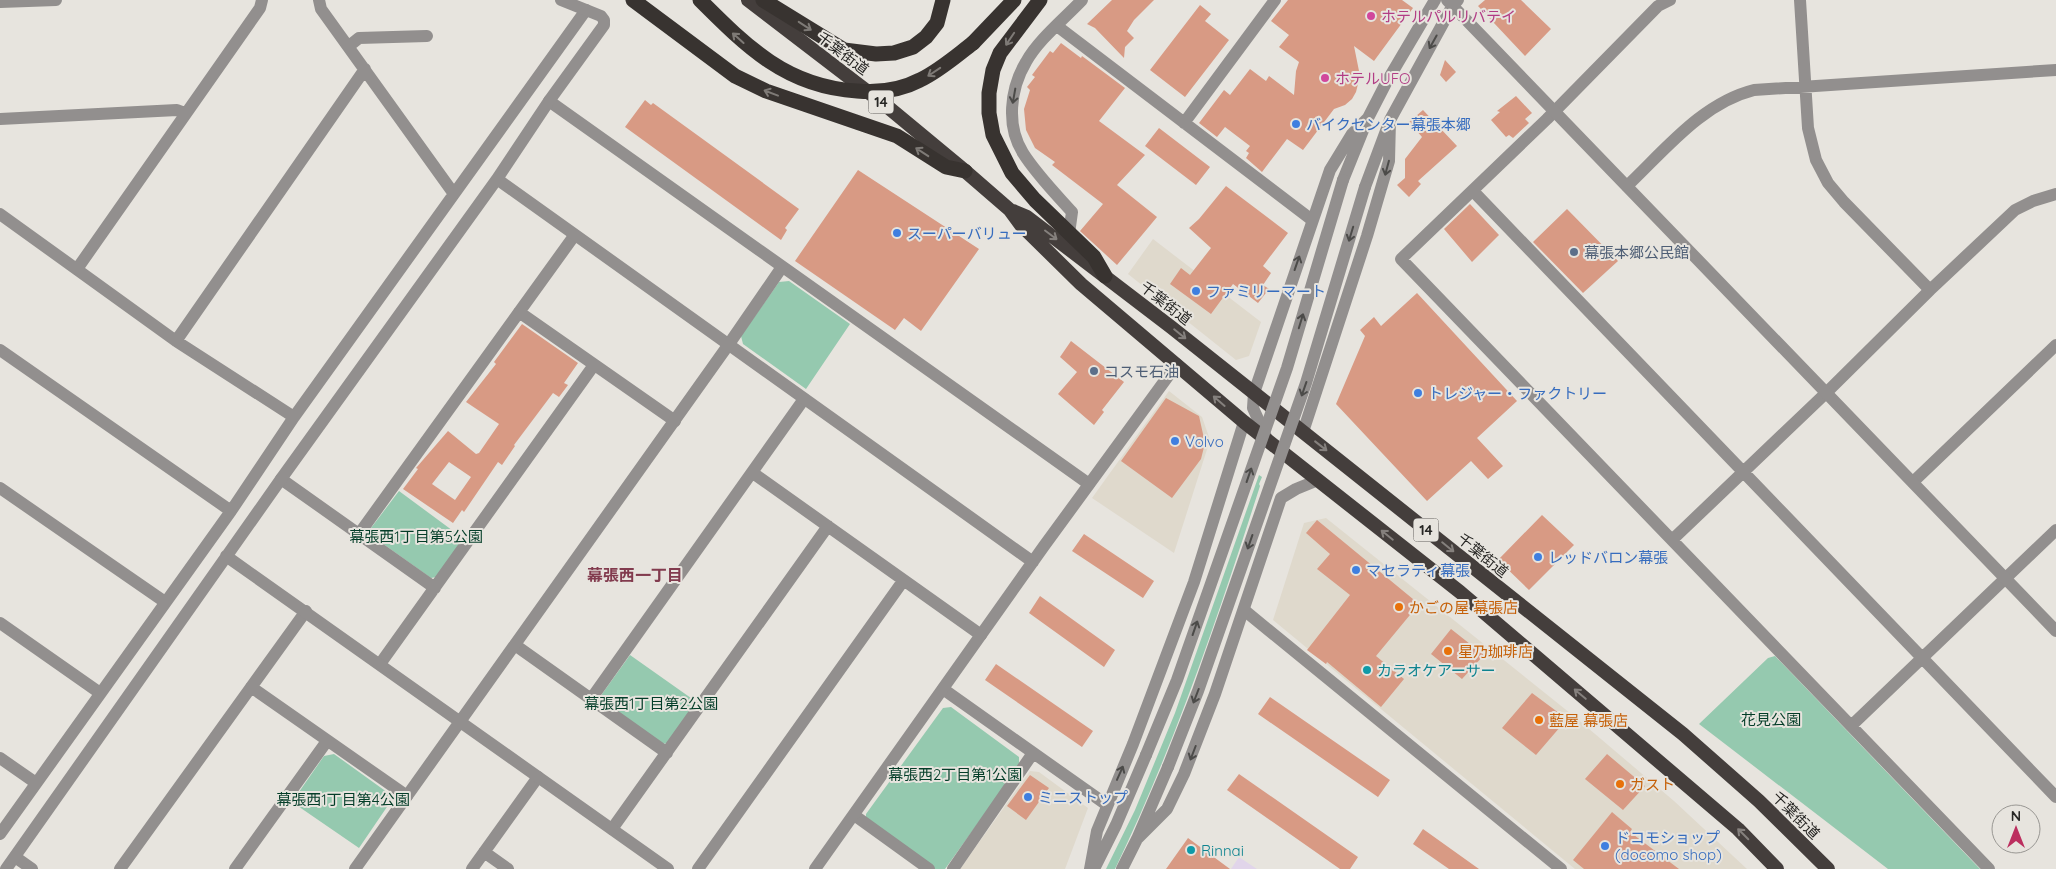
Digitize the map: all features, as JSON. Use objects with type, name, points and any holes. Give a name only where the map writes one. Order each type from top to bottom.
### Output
[{"type":"highway","points":[[633,0],[735,76],[766,91],[897,136],[946,167],[965,171]]},
{"type":"highway","points":[[700,0],[738,38],[757,54],[779,68],[824,87],[872,92],[893,90],[933,73],[973,43],[1014,0]]},
{"type":"highway","name":"千葉街道","points":[[748,0],[889,108],[965,171],[1010,210],[1021,225],[1081,284],[1268,442],[1488,616],[1738,829],[1778,869]]},
{"type":"highway","points":[[763,0],[844,50],[876,54],[894,53],[907,49],[926,37],[937,23],[942,0]]},
{"type":"highway","points":[[1040,0],[1000,53],[994,70],[990,85],[989,114],[993,134],[1012,173],[1035,200],[1094,257],[1105,276]]},
{"type":"highway","name":"千葉街道","points":[[1010,210],[1027,217],[1105,276],[1683,734],[1760,801],[1828,869]]},
{"type":"street","points":[[0,2],[56,0]]},
{"type":"street","points":[[77,269],[260,8],[262,0]]},
{"type":"street","points":[[319,0],[321,8],[454,194]]},
{"type":"street","points":[[6,869],[226,556],[497,179],[549,101],[604,25],[604,20],[601,16],[561,0]]},
{"type":"street","points":[[1069,234],[1072,212],[1045,182],[1022,152],[1012,122],[1012,105],[1019,76],[1026,61],[1082,0]]},
{"type":"street","points":[[1184,123],[1275,0]]},
{"type":"street","points":[[1094,869],[1116,825],[1176,680],[1287,368],[1343,180],[1368,118],[1386,83],[1435,0]]},
{"type":"street","points":[[1670,0],[1658,6],[1555,111],[1401,259],[1989,869]]},
{"type":"street","points":[[1800,0],[1810,142],[1816,160],[1828,182],[1844,202],[1930,290]]},
{"type":"street","points":[[1122,869],[1137,840],[1198,691],[1306,383],[1365,187],[1390,120],[1453,2],[1555,111],[2056,631]]},
{"type":"street","points":[[0,834],[231,511],[294,416],[586,10]]},
{"type":"street","points":[[1057,26],[1312,220]]},
{"type":"street","points":[[349,46],[359,38],[427,36]]},
{"type":"street","points":[[176,341],[366,69]]},
{"type":"street","points":[[1627,186],[1706,111],[1727,99],[1754,90],[2056,70]]},
{"type":"street","points":[[549,101],[1088,484]]},
{"type":"street","points":[[0,119],[177,110],[185,114]]},
{"type":"street","points":[[1268,442],[1253,408],[1254,393],[1330,170],[1352,134],[1368,118]]},
{"type":"street","points":[[1303,432],[1368,236],[1390,161],[1390,120]]},
{"type":"street","points":[[497,179],[574,236],[729,344],[1033,562]]},
{"type":"street","points":[[1473,191],[1742,473],[2056,797]]},
{"type":"street","points":[[1672,540],[2015,210],[2033,201],[2056,194]]},
{"type":"street","points":[[0,214],[176,341],[294,416]]},
{"type":"street","points":[[359,534],[574,236]]},
{"type":"street","points":[[355,869],[675,421],[782,267]]},
{"type":"street","points":[[519,312],[675,421]]},
{"type":"street","points":[[1913,482],[2056,345]]},
{"type":"street","points":[[0,350],[231,511]]},
{"type":"street","points":[[815,869],[1088,484],[1176,364]]},
{"type":"street","points":[[380,664],[594,365]]},
{"type":"street","points":[[591,699],[804,399]]},
{"type":"street","points":[[1090,869],[1097,831],[1133,744],[1190,590],[1244,422]]},
{"type":"street","points":[[753,473],[981,635]]},
{"type":"street","points":[[281,479],[435,588]]},
{"type":"street","points":[[1137,840],[1167,809],[1184,774],[1215,694],[1281,498],[1296,489],[1318,480]]},
{"type":"street","points":[[0,488],[165,602]]},
{"type":"street","points":[[612,829],[828,526]]},
{"type":"street","points":[[1851,726],[2056,530]]},
{"type":"street","points":[[226,556],[668,869]]},
{"type":"street","points":[[698,869],[904,581]]},
{"type":"street","points":[[1244,610],[1561,869]]},
{"type":"street","points":[[120,869],[306,611]]},
{"type":"street","points":[[0,623],[100,693]]},
{"type":"street","points":[[515,645],[667,753]]},
{"type":"street","points":[[251,687],[406,796]]},
{"type":"street","points":[[943,689],[1107,805]]},
{"type":"street","points":[[235,869],[326,741]]},
{"type":"street","points":[[953,869],[1033,753]]},
{"type":"street","points":[[0,758],[36,783]]},
{"type":"street","points":[[472,869],[538,777]]},
{"type":"street","points":[[854,814],[929,869]]},
{"type":"street","points":[[484,852],[508,869]]},
{"type":"street","points":[[15,857],[32,869]]},
{"type":"shaded area","points":[[1153,239],[1261,322],[1249,356],[1236,360],[1128,274]]},
{"type":"shaded area","points":[[1169,391],[1202,417],[1210,440],[1174,553],[1092,498]]},
{"type":"shaded area","points":[[1326,518],[1575,717],[1674,801],[1747,869],[1575,869],[1273,620],[1304,523]]},
{"type":"shaded area","points":[[1030,771],[1039,772],[1088,808],[1065,869],[960,869]]},
{"type":"shaded area","points":[[1239,857],[1257,869],[1231,869]]},
{"type":"green space","points":[[789,281],[850,324],[806,389],[743,344],[741,336],[779,282]]},
{"type":"green space","points":[[1259,475],[1262,477],[1260,486],[1244,535],[1176,727],[1137,822],[1115,869],[1106,869],[1135,810],[1175,713]]},
{"type":"green space","name":"幕張西1丁目第5公園","points":[[399,491],[464,539],[436,577],[431,578],[372,536],[371,528]]},
{"type":"green space","name":"幕張西1丁目第2公園","points":[[630,655],[698,703],[670,743],[661,744],[602,702],[602,694]]},
{"type":"green space","name":"花見公園","points":[[1775,656],[1980,869],[1888,869],[1699,724],[1768,658]]},
{"type":"green space","name":"幕張西2丁目第1公園","points":[[951,707],[1019,757],[1019,766],[945,869],[935,869],[866,821],[866,814],[943,708]]},
{"type":"green space","name":"幕張西1丁目第4公園","points":[[334,754],[391,795],[391,801],[359,848],[292,802],[324,756]]},
{"type":"building","points":[[1112,0],[1154,0],[1134,20],[1127,31],[1134,38],[1125,47],[1124,58],[1095,28],[1087,24]]},
{"type":"building","points":[[1288,0],[1402,0],[1413,8],[1374,61],[1354,46],[1360,76],[1352,99],[1345,105],[1334,109],[1303,150],[1287,139],[1262,172],[1246,158],[1249,153],[1246,151],[1250,146],[1225,127],[1217,137],[1199,123],[1224,90],[1230,95],[1250,69],[1266,81],[1269,76],[1294,95],[1296,71],[1299,62],[1279,47],[1289,35],[1271,21]]},
{"type":"building","points":[[1485,0],[1521,0],[1551,29],[1525,56],[1478,6]]},
{"type":"building","points":[[1200,5],[1211,14],[1205,21],[1229,40],[1185,97],[1150,70]]},
{"type":"building","points":[[1061,43],[1125,88],[1099,121],[1145,155],[1117,185],[1157,217],[1117,265],[1080,231],[1103,204],[1052,165],[1055,162],[1035,148],[1026,130],[1024,109],[1030,90],[1027,87],[1035,77],[1032,75],[1050,51],[1053,53]]},
{"type":"building","points":[[1445,60],[1456,72],[1446,82],[1440,75]]},
{"type":"building","points":[[1516,96],[1532,113],[1525,119],[1529,123],[1513,138],[1509,135],[1506,137],[1491,120],[1500,112],[1497,111]]},
{"type":"building","points":[[645,100],[651,105],[653,103],[799,209],[785,228],[787,230],[781,240],[625,127]]},
{"type":"building","points":[[1423,110],[1457,146],[1418,181],[1421,184],[1409,197],[1397,185],[1405,178],[1405,159],[1422,137],[1409,122]]},
{"type":"building","points":[[1159,128],[1210,167],[1196,185],[1145,146]]},
{"type":"building","points":[[858,170],[979,249],[921,331],[904,318],[895,330],[795,261]]},
{"type":"building","points":[[1226,186],[1288,233],[1263,266],[1271,273],[1263,285],[1269,289],[1258,303],[1233,284],[1211,314],[1170,284],[1181,268],[1190,275],[1211,248],[1189,228],[1199,219]]},
{"type":"building","points":[[1470,204],[1499,235],[1472,262],[1444,229]]},
{"type":"building","name":"幕張本郷公民館","points":[[1567,209],[1618,261],[1583,293],[1533,242]]},
{"type":"building","points":[[1417,293],[1517,401],[1477,438],[1503,466],[1488,479],[1471,461],[1427,501],[1336,404],[1365,336],[1360,330],[1374,317],[1381,326]]},
{"type":"building","points":[[522,324],[578,363],[564,383],[568,385],[559,397],[553,393],[514,445],[502,465],[498,462],[464,512],[462,510],[453,523],[403,489],[418,469],[416,468],[448,431],[476,454],[479,453],[499,424],[466,402],[496,364],[494,362]],"holes":[[[449,462],[471,477],[455,500],[432,484]]]},
{"type":"building","points":[[1071,341],[1124,382],[1102,410],[1104,412],[1094,425],[1058,394],[1077,372],[1060,357]]},
{"type":"building","points":[[1166,398],[1199,416],[1205,443],[1201,459],[1172,498],[1121,461]]},
{"type":"building","points":[[1542,515],[1574,545],[1529,590],[1498,560]]},
{"type":"building","points":[[1317,520],[1419,604],[1376,656],[1404,679],[1381,707],[1327,662],[1326,664],[1307,650],[1350,595],[1317,569],[1330,554],[1306,533]]},
{"type":"building","points":[[1084,534],[1154,581],[1143,598],[1072,551]]},
{"type":"building","points":[[1040,596],[1115,650],[1104,667],[1029,613]]},
{"type":"building","points":[[1451,629],[1484,655],[1462,679],[1431,654]]},
{"type":"building","points":[[996,664],[1093,731],[1082,747],[985,680]]},
{"type":"building","points":[[1532,693],[1567,719],[1536,755],[1502,728]]},
{"type":"building","points":[[1270,697],[1390,780],[1378,797],[1258,714]]},
{"type":"building","points":[[1607,754],[1645,786],[1623,810],[1585,779]]},
{"type":"building","points":[[1239,774],[1358,857],[1350,869],[1340,869],[1227,790]]},
{"type":"building","name":"ミニストップ","points":[[1030,775],[1049,788],[1026,820],[1007,806]]},
{"type":"building","points":[[1612,812],[1632,829],[1630,832],[1679,869],[1584,869],[1573,860]]},
{"type":"building","points":[[1423,829],[1479,869],[1449,869],[1413,844]]},
{"type":"building","name":"Rinnai","points":[[1188,838],[1230,869],[1166,869]]},
{"type":"place","name":"ホテルパルリバテイ","points":[[1371,16]]},
{"type":"place","name":"ホテルUFO","points":[[1325,78]]},
{"type":"place","name":"バイクセンター幕張本郷","points":[[1296,124]]},
{"type":"place","name":"スーパーバリュー","points":[[897,233]]},
{"type":"place","name":"幕張本郷公民館","points":[[1574,252]]},
{"type":"place","name":"ファミリーマート","points":[[1196,291]]},
{"type":"place","name":"コスモ石油","points":[[1094,371]]},
{"type":"place","name":"トレジャー・ファクトリー","points":[[1418,393]]},
{"type":"place","name":"Volvo","points":[[1175,441]]},
{"type":"place","name":"レッドバロン幕張","points":[[1538,557]]},
{"type":"place","name":"マセラティ幕張","points":[[1356,570]]},
{"type":"place","name":"かごの屋 幕張店","points":[[1399,607]]},
{"type":"place","name":"星乃珈琲店","points":[[1448,651]]},
{"type":"place","name":"カラオケアーサー","points":[[1367,670]]},
{"type":"place","name":"藍屋 幕張店","points":[[1539,720]]},
{"type":"place","name":"ガスト","points":[[1620,784]]},
{"type":"place","name":"ミニストップ","points":[[1028,797]]},
{"type":"place","name":"ドコモショップ (docomo shop)","points":[[1605,846]]},
{"type":"place","name":"Rinnai","points":[[1191,850]]},
{"type":"district","name":"幕張西一丁目","points":[[635,575]]}]
